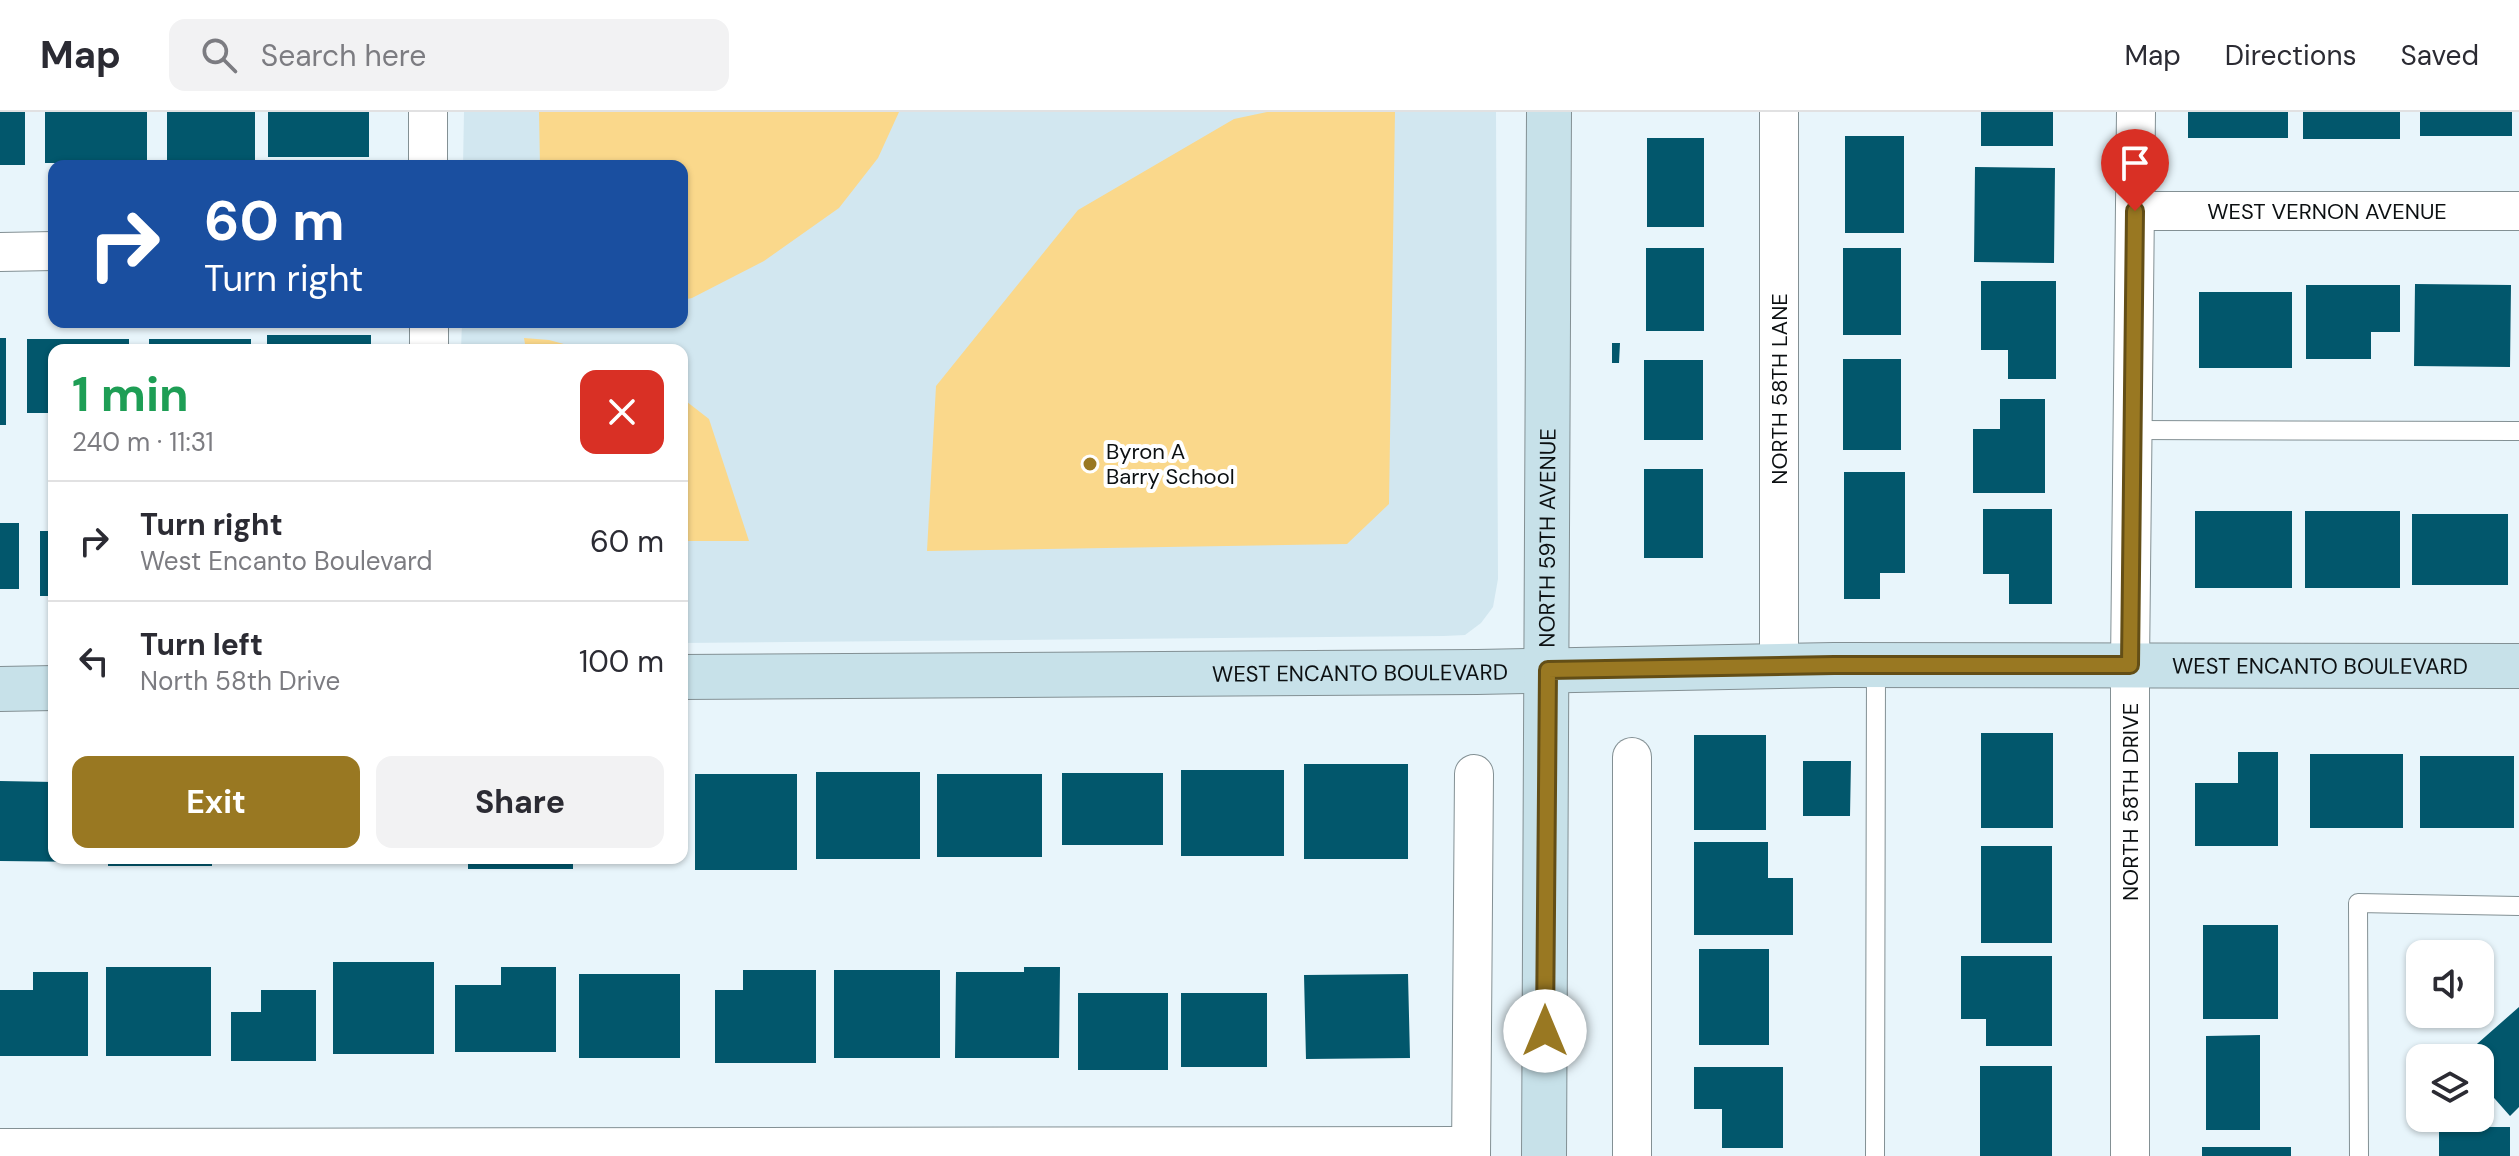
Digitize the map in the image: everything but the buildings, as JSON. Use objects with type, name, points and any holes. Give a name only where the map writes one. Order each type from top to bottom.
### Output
[{"type":"street","points":[[428,112],[428,160]]},
{"type":"street","name":"NORTH 59TH AVENUE","points":[[1544,1156],[1549,112]]},
{"type":"street","name":"NORTH 58TH LANE","points":[[1779,112],[1779,666]]},
{"type":"street","name":"NORTH 58TH DRIVE","points":[[2130,1156],[2130,665],[2136,112]]},
{"type":"street","name":"WEST VERNON AVENUE","points":[[2135,211],[2519,211]]},
{"type":"street","points":[[0,252],[48,251]]},
{"type":"street","name":"WEST ENCANTO BOULEVARD","points":[[688,677],[1876,665],[2519,666]]},
{"type":"street","points":[[0,689],[48,688]]},
{"type":"street","points":[[1632,757],[1632,1156]]},
{"type":"street","points":[[0,1148],[238,1152],[1471,1151],[1474,774]]},
{"type":"lane","points":[[2132,430],[2519,431]]},
{"type":"lane","points":[[1875,1156],[1876,665]]},
{"type":"lane","points":[[2359,1156],[2358,903],[2519,906]]},
{"type":"shaded area","name":"Byron A Barry School","points":[[464,112],[1496,112],[1498,579],[1493,607],[1481,623],[1465,635],[1444,636],[688,643],[688,344],[461,344],[462,328],[688,328],[688,160],[463,160]]},
{"type":"shaded area","points":[[539,112],[899,112],[878,158],[839,208],[764,261],[688,299],[688,160],[540,160]]},
{"type":"shaded area","points":[[1267,112],[1395,112],[1389,504],[1347,544],[927,551],[936,386],[1078,210],[1234,119]]},
{"type":"shaded area","points":[[524,338],[564,344],[525,344]]},
{"type":"shaded area","points":[[688,403],[709,419],[749,541],[688,541]]},
{"type":"place","name":"Byron A Barry School","points":[[1090,464]]},
{"type":"route","points":[[1545,1031],[1548,670],[1834,665],[2130,665],[2135,211]]}]
